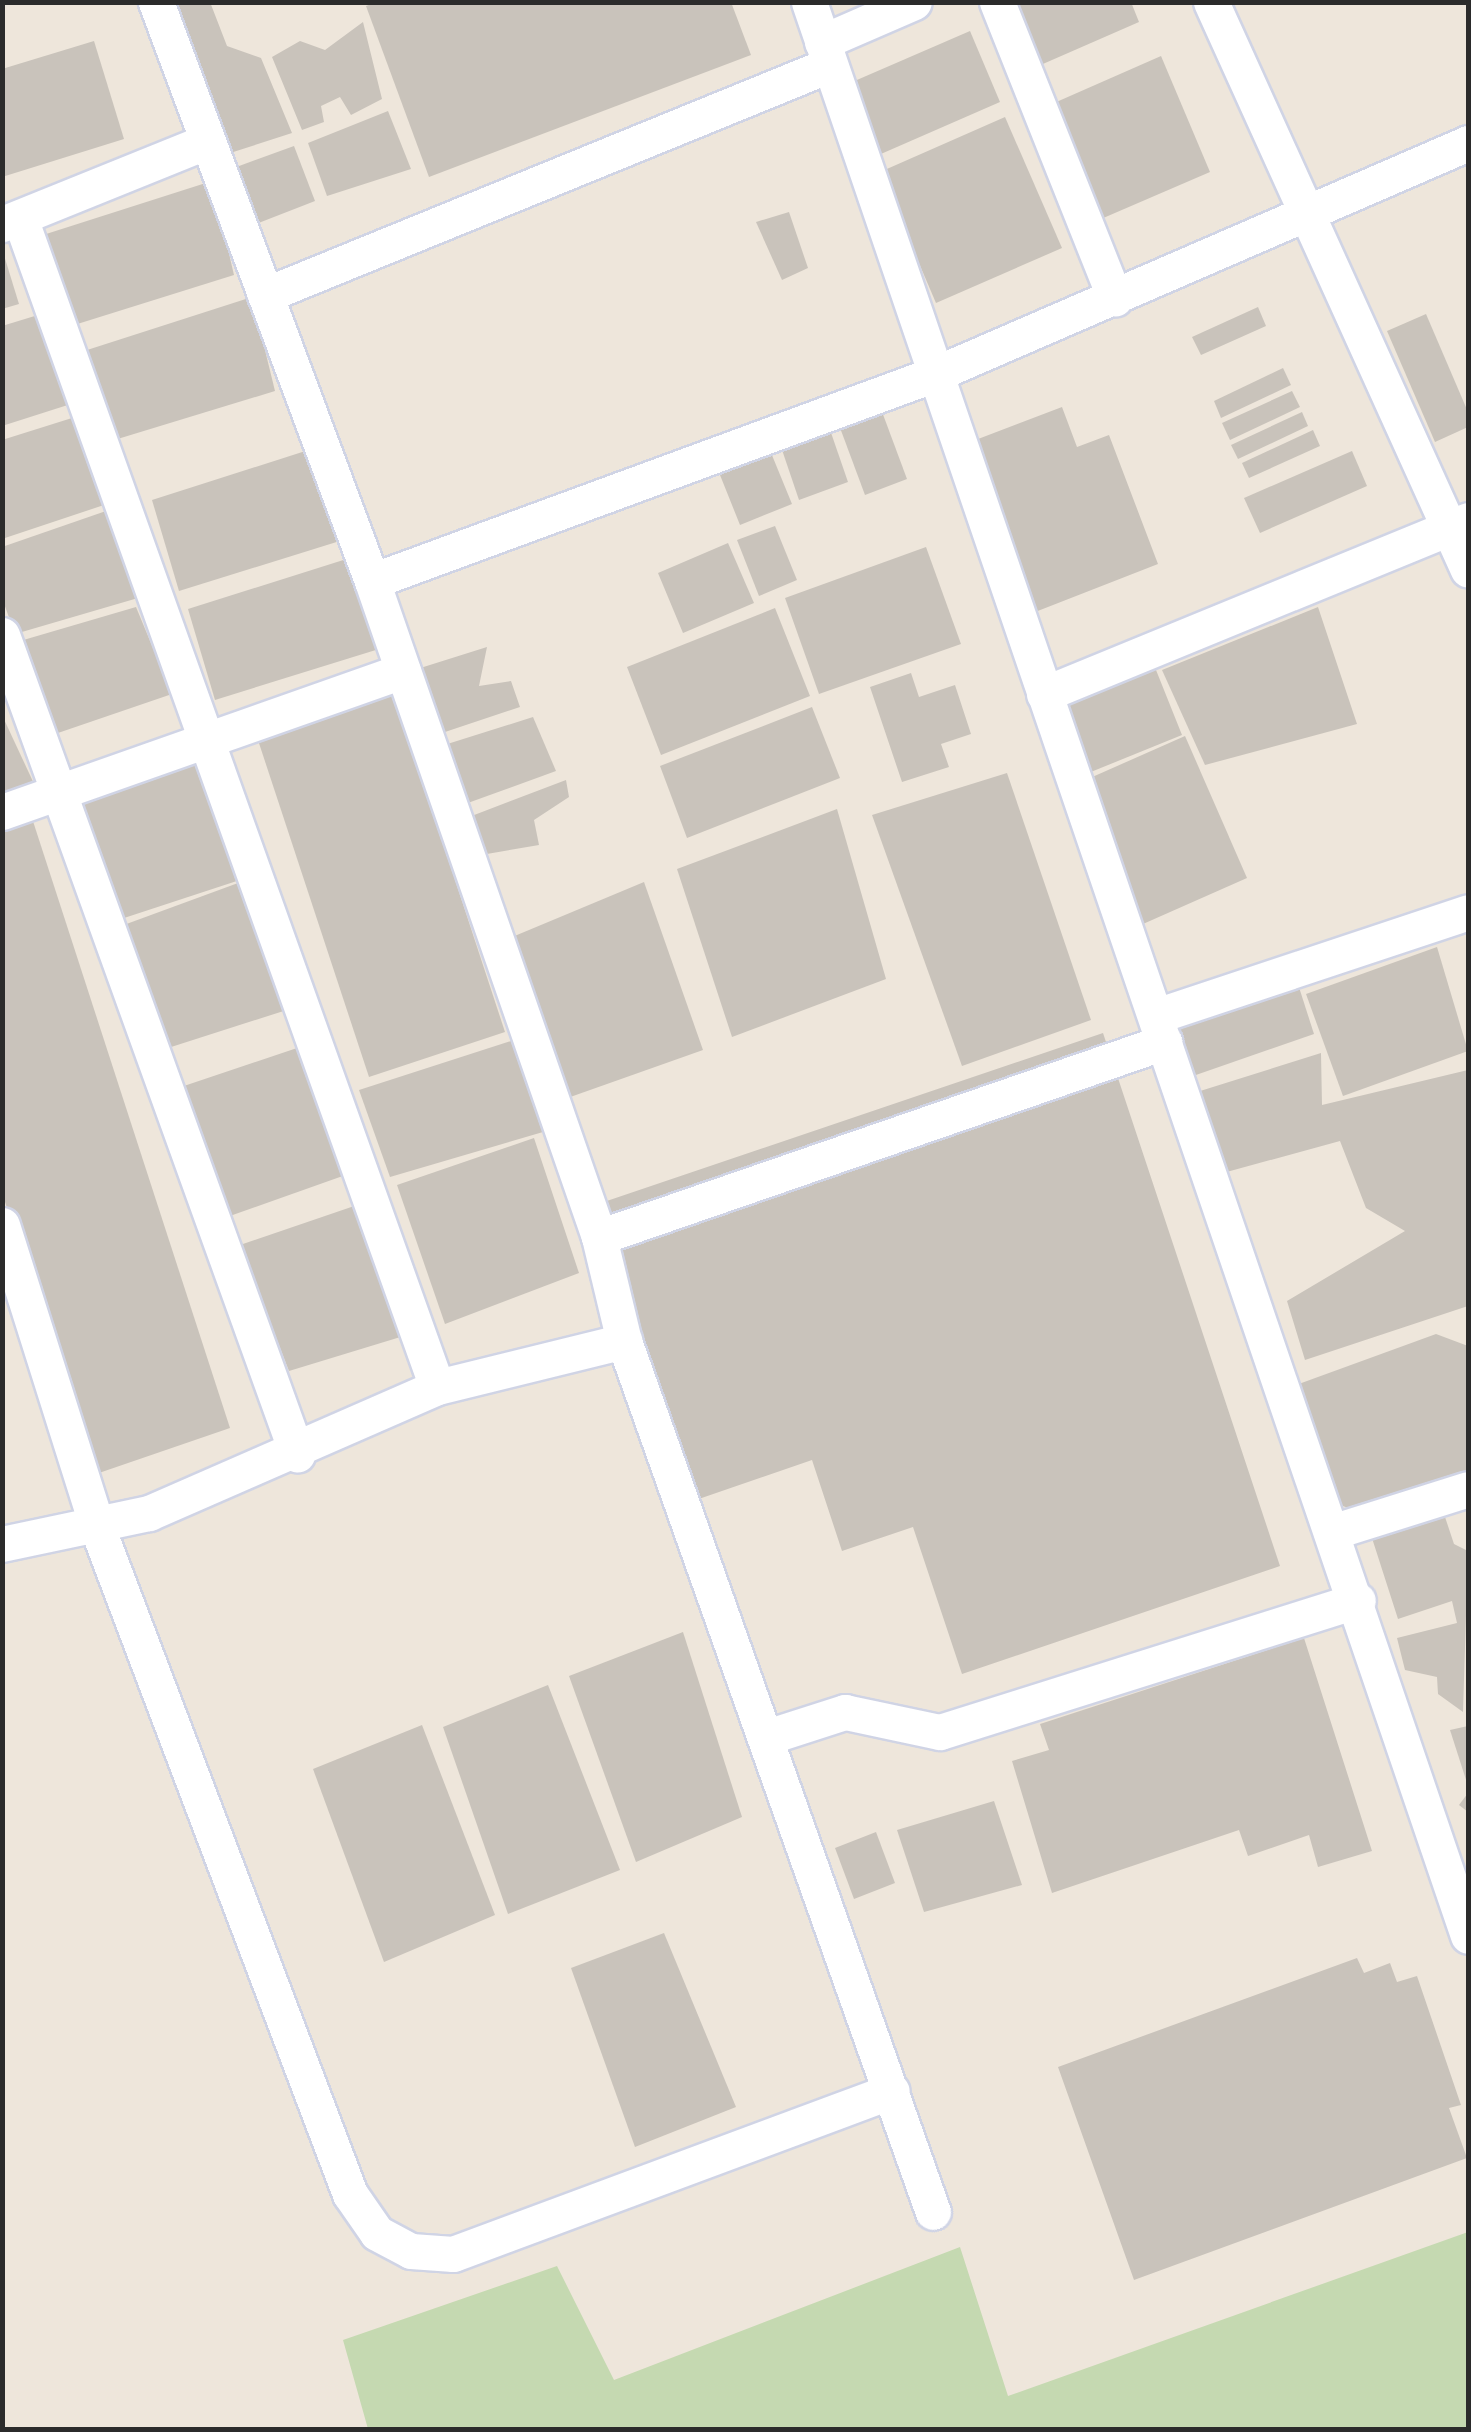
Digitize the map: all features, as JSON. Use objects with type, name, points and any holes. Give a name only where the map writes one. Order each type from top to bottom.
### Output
[{"type":"street","points":[[156,2],[372,581],[599,1238],[624,1341],[933,2212]]},
{"type":"street","points":[[808,2],[1335,1532],[1468,1936]]},
{"type":"street","points":[[266,296],[826,53],[914,2]]},
{"type":"street","points":[[997,2],[1115,298]]},
{"type":"street","points":[[1210,2],[1308,217],[1458,524],[1468,570]]},
{"type":"street","points":[[207,142],[12,221],[208,740],[437,1387]]},
{"type":"street","points":[[372,581],[935,374],[1308,217],[1468,143]]},
{"type":"street","points":[[1044,694],[1458,524]]},
{"type":"street","points":[[2,634],[297,1454]]},
{"type":"street","points":[[2,812],[403,671]]},
{"type":"street","points":[[599,1238],[1468,912]]},
{"type":"street","points":[[2,1225],[98,1527],[350,2194],[377,2233],[412,2251],[453,2254],[892,2091]]},
{"type":"street","points":[[2,1544],[98,1527],[297,1454],[437,1387],[624,1341]]},
{"type":"street","points":[[1335,1532],[1468,1489]]},
{"type":"street","points":[[766,1738],[845,1712],[940,1732],[1358,1600]]},
{"type":"green space","points":[[1468,2232],[1468,2429],[368,2429],[343,2340],[557,2266],[614,2380],[960,2247],[1008,2396]]},
{"type":"building","points":[[168,2],[210,2],[227,46],[261,58],[292,133],[227,154]]},
{"type":"building","points":[[377,2],[731,2],[751,55],[429,177],[366,6]]},
{"type":"building","points":[[1008,2],[1131,2],[1139,22],[1036,67]]},
{"type":"building","points":[[363,22],[382,99],[351,115],[340,97],[321,106],[324,122],[302,130],[272,57],[300,41],[325,50]]},
{"type":"building","points":[[970,31],[1000,102],[874,157],[843,86]]},
{"type":"building","points":[[94,41],[124,139],[2,177],[2,69]]},
{"type":"building","points":[[1161,56],[1210,172],[1094,222],[1045,107]]},
{"type":"building","points":[[388,111],[411,169],[327,196],[308,143]]},
{"type":"building","points":[[1005,117],[1062,248],[936,303],[880,172]]},
{"type":"building","points":[[294,146],[315,201],[256,224],[231,169]]},
{"type":"building","points":[[212,181],[234,275],[71,326],[43,235]]},
{"type":"building","points":[[789,212],[808,268],[782,280],[756,222]]},
{"type":"building","points":[[2,253],[19,304],[2,309]]},
{"type":"building","points":[[252,297],[275,391],[111,441],[84,351]]},
{"type":"building","points":[[1258,307],[1266,326],[1201,355],[1192,337]]},
{"type":"building","points":[[1426,314],[1468,412],[1468,427],[1435,442],[1387,331]]},
{"type":"building","points":[[38,315],[74,403],[2,426],[2,326]]},
{"type":"building","points":[[1283,368],[1291,385],[1221,418],[1214,401]]},
{"type":"building","points":[[1292,391],[1300,407],[1230,440],[1222,423]]},
{"type":"building","points":[[878,401],[907,479],[865,495],[836,417]]},
{"type":"building","points":[[1062,407],[1077,447],[1109,435],[1158,564],[1030,614],[965,444]]},
{"type":"building","points":[[1302,412],[1308,426],[1238,459],[1231,445]]},
{"type":"building","points":[[72,418],[104,505],[2,539],[2,440]]},
{"type":"building","points":[[828,424],[848,482],[799,500],[779,441]]},
{"type":"building","points":[[1313,430],[1320,446],[1249,478],[1242,463]]},
{"type":"building","points":[[767,443],[792,504],[740,525],[716,465]]},
{"type":"building","points":[[321,446],[343,540],[179,591],[152,500]]},
{"type":"building","points":[[1352,451],[1367,486],[1260,533],[1244,498]]},
{"type":"building","points":[[106,511],[138,598],[15,634],[2,598],[2,547]]},
{"type":"building","points":[[775,526],[797,580],[759,596],[737,540]]},
{"type":"building","points":[[728,543],[754,603],[683,633],[658,573]]},
{"type":"building","points":[[926,547],[961,644],[819,694],[785,598]]},
{"type":"building","points":[[356,556],[379,649],[215,700],[188,609]]},
{"type":"building","points":[[136,607],[172,694],[55,734],[20,641]]},
{"type":"building","points":[[1318,607],[1357,724],[1205,765],[1162,670]]},
{"type":"building","points":[[775,608],[810,696],[661,755],[627,667]]},
{"type":"building","points":[[487,647],[479,686],[511,681],[520,707],[442,733],[414,670]]},
{"type":"building","points":[[1150,655],[1182,735],[1081,776],[1049,696]]},
{"type":"building","points":[[911,673],[919,697],[955,685],[971,734],[941,744],[949,767],[902,782],[870,687]]},
{"type":"building","points":[[391,685],[505,1032],[369,1077],[255,731]]},
{"type":"building","points":[[812,707],[840,778],[687,838],[660,766]]},
{"type":"building","points":[[2,715],[36,788],[2,798]]},
{"type":"building","points":[[533,717],[556,771],[465,804],[441,746]]},
{"type":"building","points":[[1185,736],[1247,878],[1143,924],[1081,782]]},
{"type":"building","points":[[201,750],[249,877],[118,920],[66,796]]},
{"type":"building","points":[[1007,773],[1091,1020],[962,1066],[872,815]]},
{"type":"building","points":[[566,780],[569,797],[534,820],[539,845],[481,855],[469,817]]},
{"type":"building","points":[[837,809],[886,979],[732,1037],[677,869]]},
{"type":"building","points":[[30,812],[230,1428],[96,1474],[2,1193],[2,822]]},
{"type":"building","points":[[249,879],[293,1008],[168,1048],[121,926]]},
{"type":"building","points":[[644,882],[703,1050],[559,1101],[505,940]]},
{"type":"building","points":[[1437,947],[1468,1051],[1343,1096],[1306,994]]},
{"type":"building","points":[[1297,981],[1314,1034],[1193,1076],[1175,1024]]},
{"type":"building","points":[[1103,1033],[1280,1566],[962,1674],[913,1527],[842,1551],[812,1460],[690,1502],[592,1206]]},
{"type":"building","points":[[520,1038],[543,1132],[390,1177],[359,1090]]},
{"type":"building","points":[[303,1046],[354,1172],[227,1217],[175,1089]]},
{"type":"building","points":[[1321,1053],[1322,1105],[1468,1070],[1468,1306],[1305,1360],[1287,1301],[1405,1231],[1366,1208],[1340,1141],[1223,1173],[1197,1092]]},
{"type":"building","points":[[534,1138],[579,1273],[445,1324],[397,1185]]},
{"type":"building","points":[[363,1203],[407,1335],[289,1371],[240,1245]]},
{"type":"building","points":[[1436,1334],[1468,1346],[1468,1479],[1368,1516],[1338,1504],[1296,1385]]},
{"type":"building","points":[[1443,1511],[1454,1544],[1468,1551],[1463,1712],[1438,1694],[1437,1677],[1405,1670],[1397,1638],[1457,1623],[1452,1601],[1398,1619],[1371,1535]]},
{"type":"building","points":[[683,1632],[742,1817],[636,1862],[569,1676]]},
{"type":"building","points":[[1304,1638],[1372,1851],[1318,1867],[1309,1835],[1248,1856],[1239,1830],[1052,1893],[1012,1761],[1049,1750],[1040,1724]]},
{"type":"building","points":[[548,1685],[620,1870],[508,1914],[443,1727]]},
{"type":"building","points":[[422,1725],[495,1915],[384,1962],[313,1769]]},
{"type":"building","points":[[1468,1726],[1468,1786],[1450,1730]]},
{"type":"building","points":[[1468,1793],[1468,1812],[1459,1805]]},
{"type":"building","points":[[994,1801],[1022,1885],[924,1912],[897,1830]]},
{"type":"building","points":[[876,1832],[895,1883],[854,1899],[835,1848]]},
{"type":"building","points":[[664,1933],[736,2107],[635,2147],[571,1968]]},
{"type":"building","points":[[1357,1958],[1364,1973],[1390,1963],[1397,1982],[1417,1976],[1461,2105],[1449,2108],[1467,2158],[1134,2280],[1058,2067]]}]
